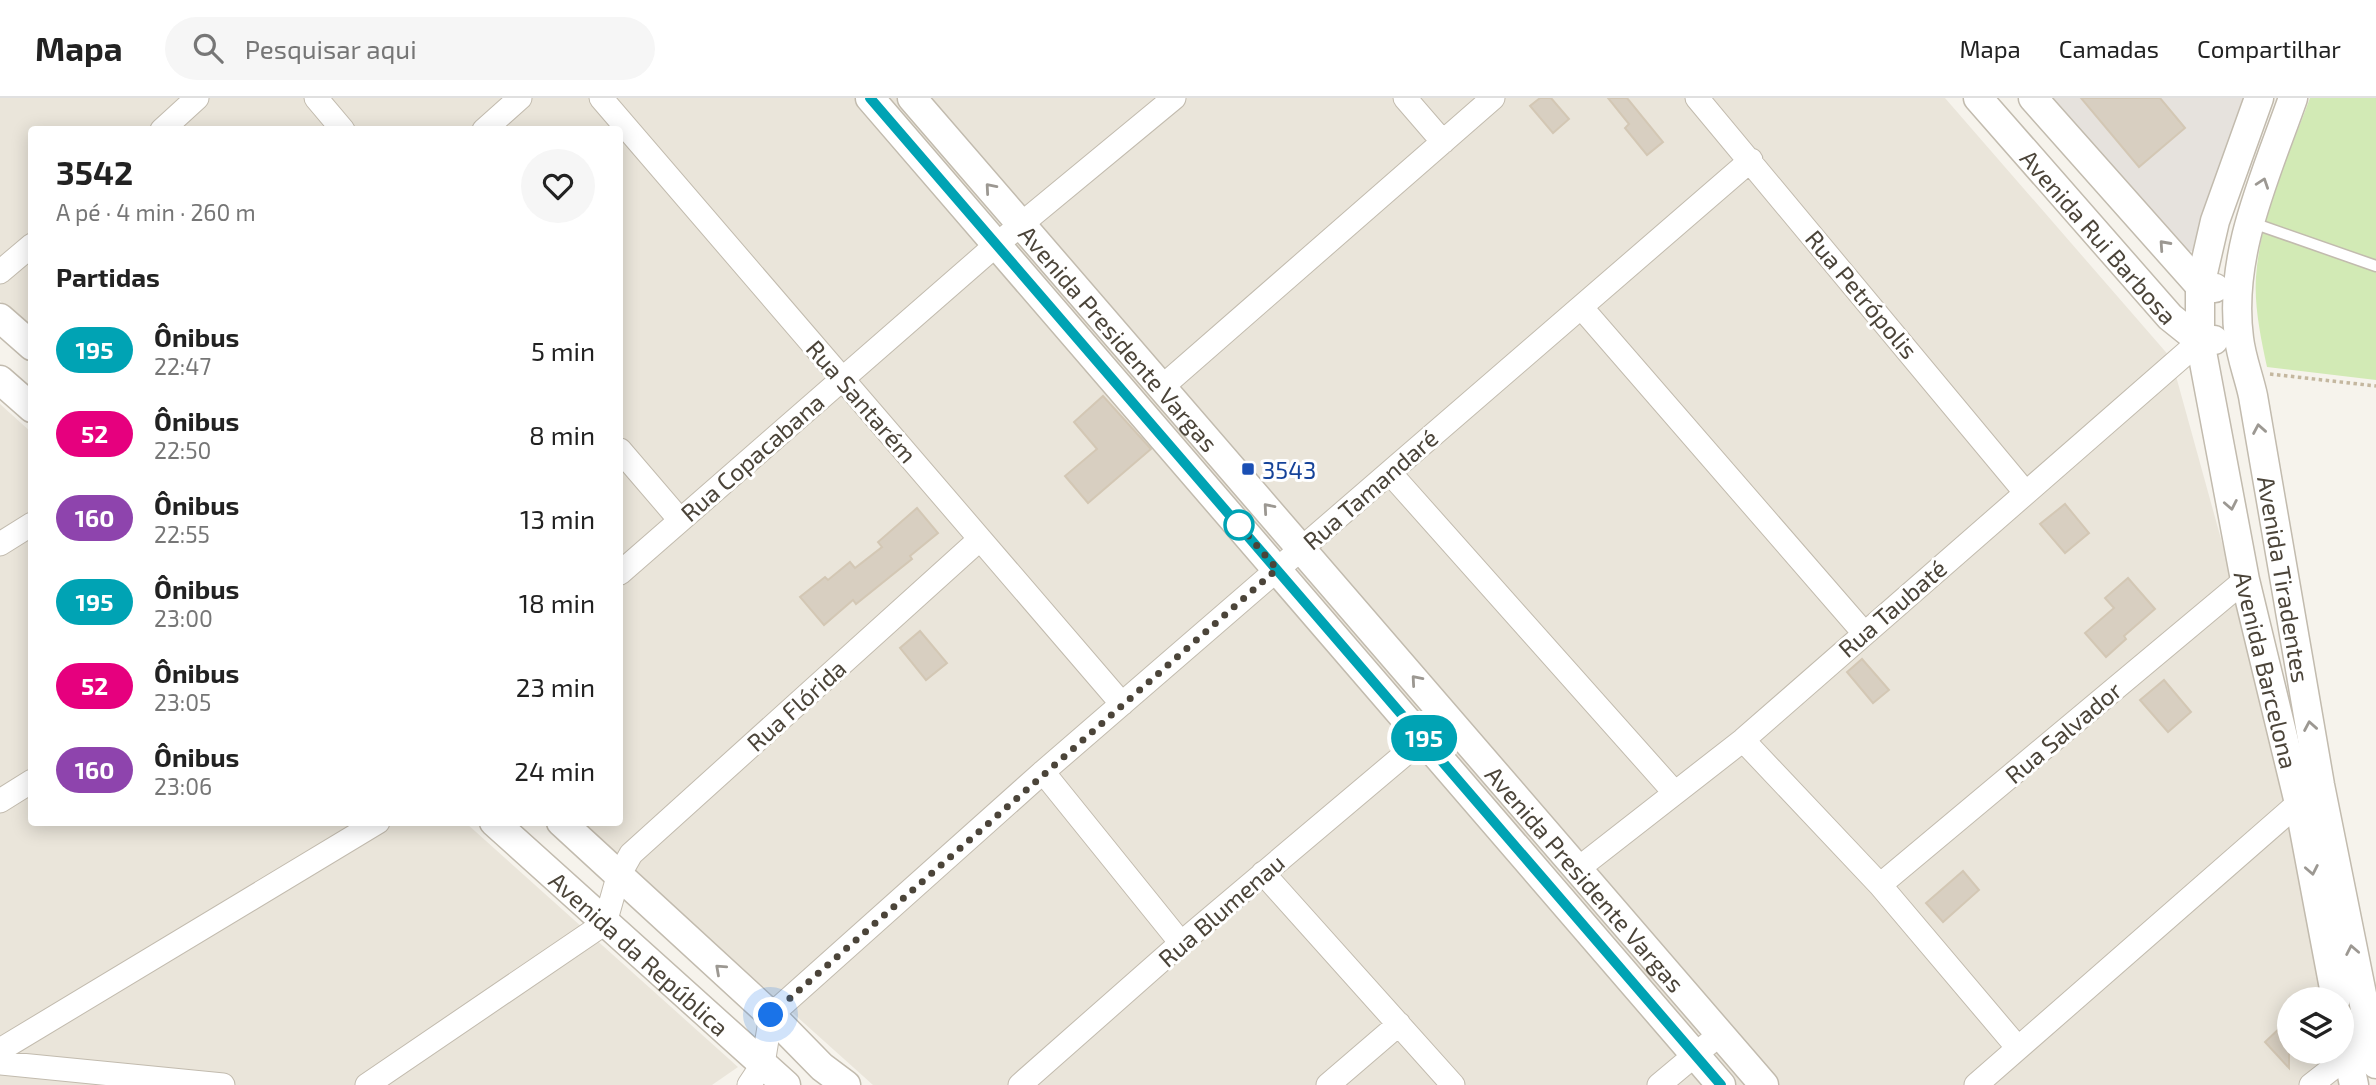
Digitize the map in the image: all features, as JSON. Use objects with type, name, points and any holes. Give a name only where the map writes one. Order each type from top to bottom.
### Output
[{"type":"street","points":[[166,126],[198,98]]},
{"type":"street","points":[[316,98],[340,126]]},
{"type":"street","points":[[488,126],[520,98]]},
{"type":"street","name":"Rua Santarém","points":[[601,98],[1122,704]]},
{"type":"street","name":"Avenida Presidente Vargas","points":[[870,98],[1721,1085]]},
{"type":"street","name":"Avenida Presidente Vargas","points":[[912,98],[1765,1085]]},
{"type":"street","name":"Rua Copacabana","points":[[623,570],[996,244],[1174,98]]},
{"type":"street","points":[[1405,98],[1443,142]]},
{"type":"street","points":[[1162,387],[1493,98]]},
{"type":"street","name":"Rua Petrópolis","points":[[1697,98],[2025,492]]},
{"type":"street","name":"Avenida Rui Barbosa","points":[[1978,98],[2170,317],[2200,341],[2239,338]]},
{"type":"street","name":"Avenida Rui Barbosa","points":[[2033,98],[2200,286],[2238,290]]},
{"type":"street","points":[[2200,341],[2200,286],[2216,221],[2259,98]]},
{"type":"street","name":"Avenida Tiradentes","points":[[2293,98],[2250,222],[2238,290],[2239,338],[2247,369],[2309,794],[2376,1064]]},
{"type":"street","name":"Rua Tamandaré","points":[[771,1015],[1043,772],[1751,160]]},
{"type":"street","points":[[0,272],[28,248]]},
{"type":"street","points":[[1581,307],[1864,633]]},
{"type":"street","points":[[0,318],[28,342]]},
{"type":"street","name":"Rua Taubaté","points":[[1578,868],[1743,740],[2200,341]]},
{"type":"street","name":"Avenida Barcelona","points":[[2200,341],[2245,579],[2309,794],[2334,987]]},
{"type":"street","points":[[0,380],[28,404]]},
{"type":"street","points":[[623,454],[680,520]]},
{"type":"street","points":[[1390,472],[1675,793]]},
{"type":"street","points":[[0,544],[28,526]]},
{"type":"street","name":"Rua Flórida","points":[[605,923],[618,877],[631,854],[980,539]]},
{"type":"street","name":"Rua Salvador","points":[[1880,884],[2245,579]]},
{"type":"street","name":"Rua Blumenau","points":[[1020,1085],[1181,943],[1424,738]]},
{"type":"street","points":[[1743,740],[1880,884],[2018,1048]]},
{"type":"street","points":[[1043,772],[1181,943]]},
{"type":"street","points":[[0,801],[28,784]]},
{"type":"street","points":[[1976,1085],[2309,794]]},
{"type":"street","points":[[0,1051],[372,826]]},
{"type":"street","name":"Avenida da República","points":[[498,826],[605,923],[756,1075],[786,1085]]},
{"type":"street","name":"Avenida da República","points":[[565,826],[771,1015],[822,1067],[846,1085]]},
{"type":"street","points":[[1263,873],[1452,1085]]},
{"type":"street","points":[[368,1085],[605,923]]},
{"type":"street","points":[[756,1075],[771,1015]]},
{"type":"street","points":[[1328,1085],[1399,1024]]},
{"type":"street","points":[[1659,1085],[1720,1034]]},
{"type":"street","points":[[2354,1049],[2369,1037]]},
{"type":"street","points":[[0,1063],[223,1085]]},
{"type":"street","points":[[2311,1085],[2336,1064]]},
{"type":"street","points":[[2349,1064],[2354,1085]]},
{"type":"lane","points":[[2250,222],[2376,266]]},
{"type":"path","points":[[2247,369],[2376,386]]},
{"type":"shaded area","points":[[0,98],[1945,98],[2171,358],[2295,807],[2330,987],[2277,987],[2277,1064],[2345,1064],[2350,1085],[873,1085],[584,826],[623,826],[623,126],[28,126],[28,326],[0,301]]},
{"type":"shaded area","points":[[2041,98],[2250,98],[2193,251],[2182,253]]},
{"type":"shaded area","points":[[0,404],[28,429],[28,826],[469,826],[738,1067],[712,1085],[0,1085]]},
{"type":"green space","points":[[2310,98],[2376,98],[2376,380],[2267,367],[2256,299],[2259,254],[2269,209]]},
{"type":"building","points":[[1540,98],[1551,98],[1569,119],[1553,133],[1530,106]]},
{"type":"building","points":[[1608,98],[1627,98],[1663,142],[1647,155],[1625,128],[1629,124]]},
{"type":"building","points":[[2081,98],[2160,98],[2185,128],[2139,167]]},
{"type":"building","points":[[1103,396],[1151,449],[1088,503],[1065,476],[1097,449],[1074,422]]},
{"type":"building","points":[[2065,504],[2089,533],[2065,553],[2040,524]]},
{"type":"building","points":[[917,508],[938,533],[910,556],[912,559],[856,604],[853,600],[824,625],[800,597],[825,577],[828,580],[850,562],[855,568],[882,547],[878,542]]},
{"type":"building","points":[[2128,578],[2155,609],[2124,636],[2126,639],[2106,657],[2085,633],[2114,608],[2105,598]]},
{"type":"building","points":[[920,631],[947,663],[926,680],[900,648]]},
{"type":"building","points":[[1862,659],[1889,690],[1873,703],[1847,672]]},
{"type":"building","points":[[2164,680],[2191,712],[2168,732],[2140,700]]},
{"type":"building","points":[[1963,871],[1979,890],[1943,922],[1926,903]]},
{"type":"building","points":[[2277,1031],[2277,1055],[2265,1042]]},
{"type":"bus line","name":"195","points":[[870,98],[1721,1085]]},
{"type":"place","name":"3543","points":[[1248,469]]},
{"type":"route","points":[[771,1015],[1043,772],[1277,569],[1239,525]]}]
